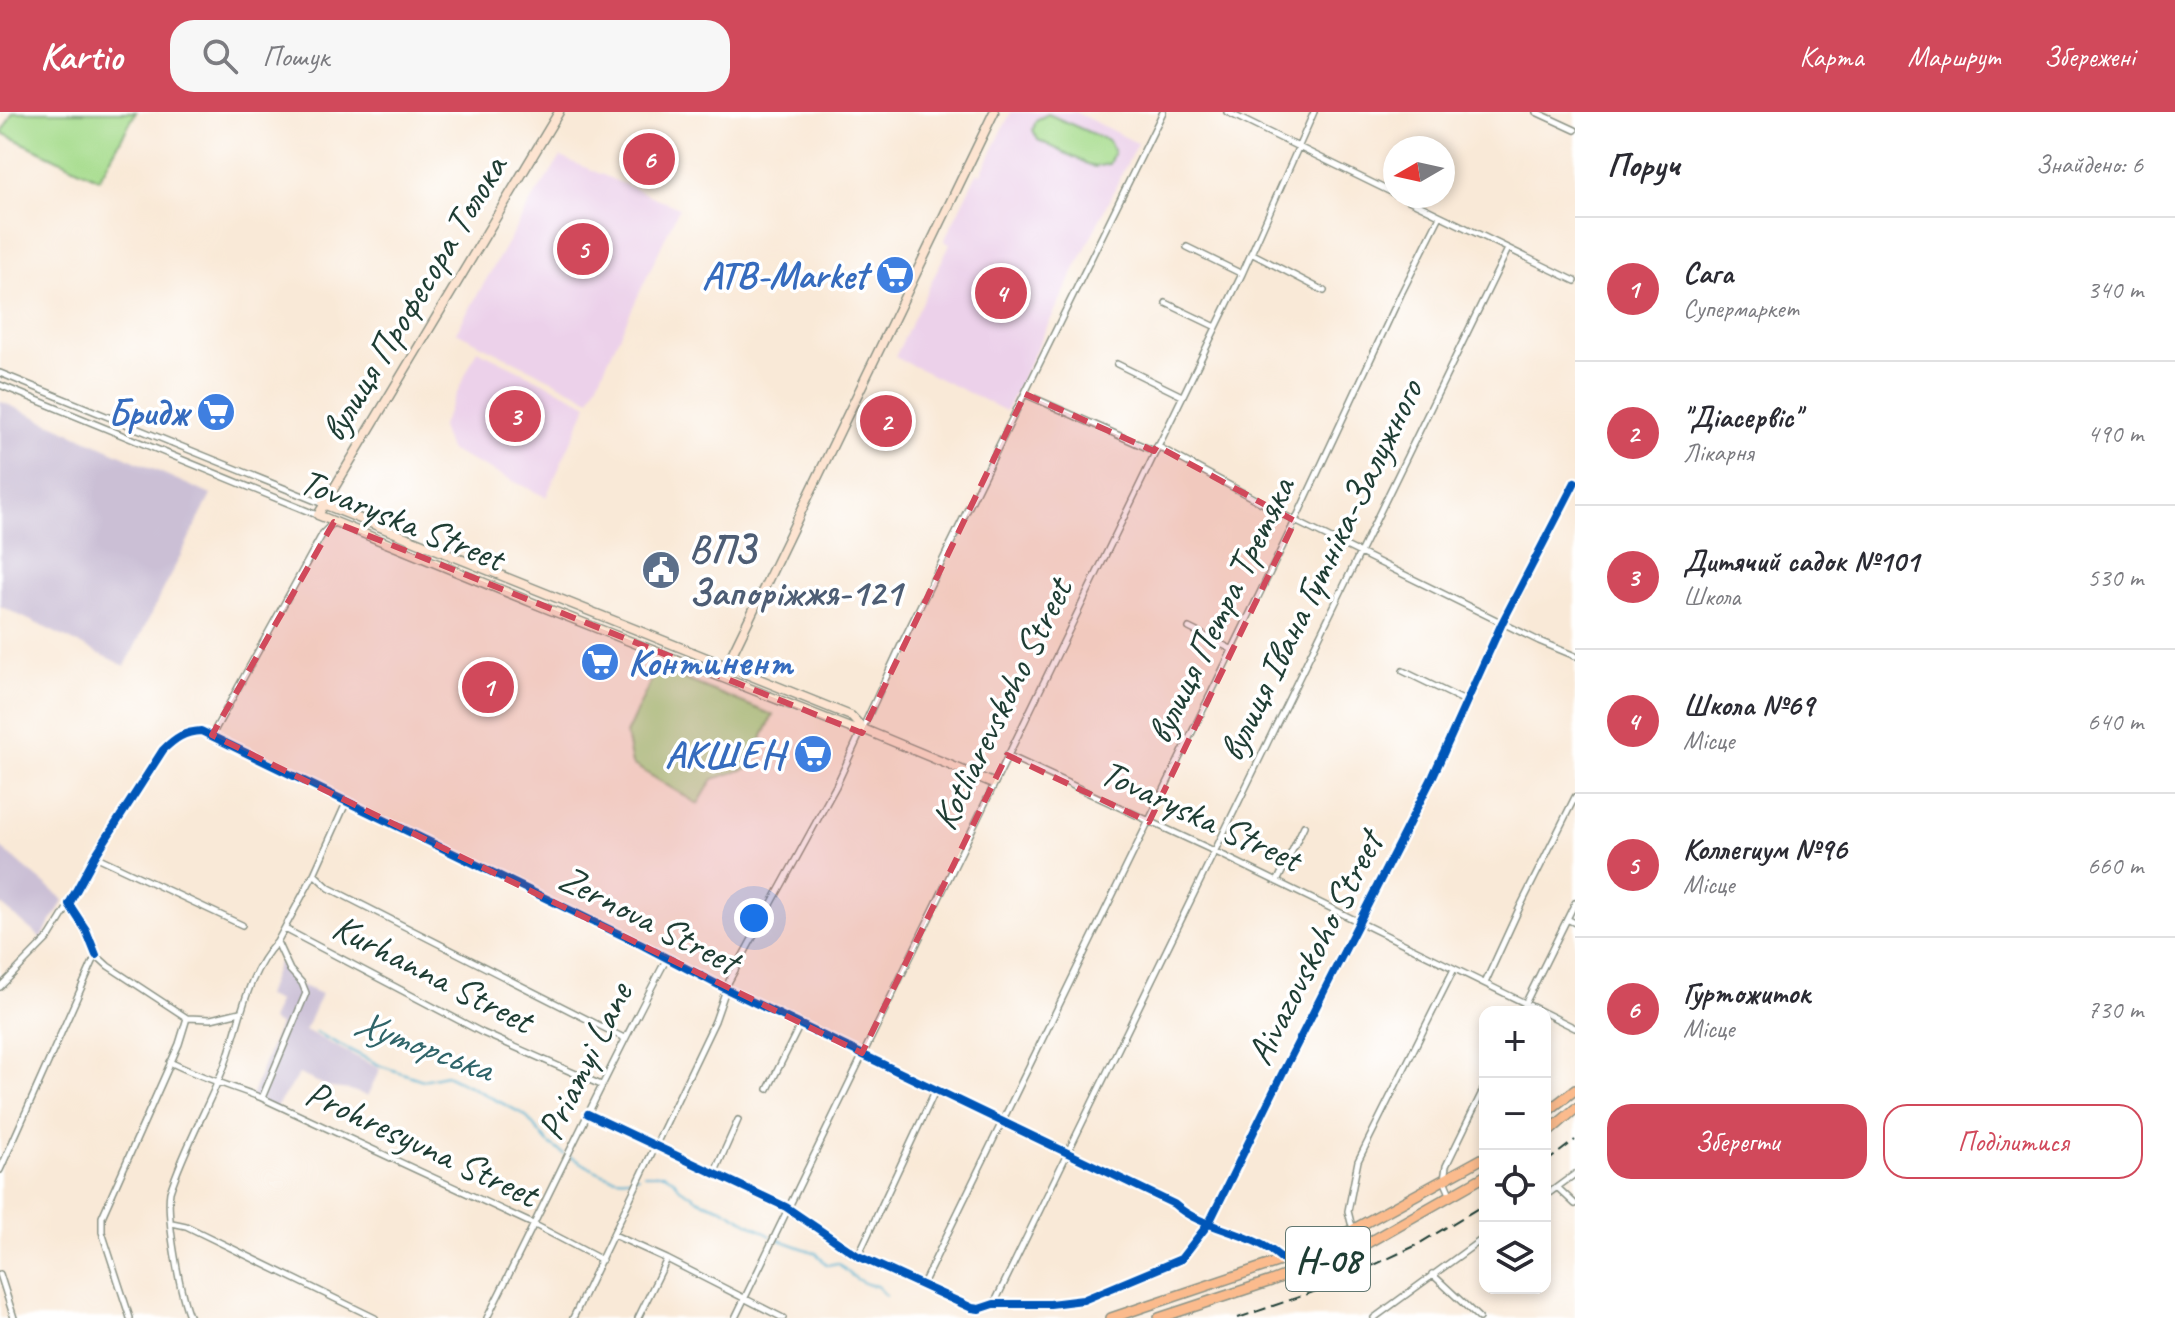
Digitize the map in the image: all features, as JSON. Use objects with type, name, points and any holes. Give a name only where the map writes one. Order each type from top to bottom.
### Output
[{"type":"main road","points":[[1551,1108],[1575,1090]]},
{"type":"main road","points":[[1551,1130],[1575,1109]]},
{"type":"main road","name":"Н-08","points":[[1111,1318],[1283,1260],[1354,1229],[1479,1160]]},
{"type":"main road","name":"Н-08","points":[[1159,1318],[1271,1281],[1362,1246],[1479,1180]]},
{"type":"street","name":"вулиця Професора Толока","points":[[318,515],[559,112]]},
{"type":"street","points":[[721,677],[994,112]]},
{"type":"street","points":[[573,1318],[715,1021],[726,989],[863,729],[901,645],[1163,112]]},
{"type":"street","points":[[1227,112],[1383,188]]},
{"type":"street","name":"Kotliarevskoho Street","points":[[735,1318],[786,1207],[1242,274],[1314,112]]},
{"type":"street","points":[[1536,112],[1575,130]]},
{"type":"street","points":[[1424,208],[1575,281]]},
{"type":"street","name":"вулиця Петра Третяка","points":[[922,1286],[1440,216]]},
{"type":"street","points":[[1187,247],[1242,274]]},
{"type":"street","name":"вулиця Івана Гутніка-Залужного","points":[[994,1304],[1508,249]]},
{"type":"street","points":[[1251,253],[1324,291]]},
{"type":"street","points":[[1166,303],[1216,327]]},
{"type":"street","points":[[1117,364],[1182,396]]},
{"type":"street","name":"Tovaryska Street","points":[[0,373],[702,658],[741,670],[851,716],[863,729]]},
{"type":"street","name":"Tovaryska Street","points":[[0,385],[697,668],[849,727],[863,729]]},
{"type":"street","points":[[1025,394],[1155,449],[1295,521],[1575,656]]},
{"type":"street","points":[[199,467],[203,455]]},
{"type":"street","name":"Aivazovskoho Street","points":[[994,1304],[1050,1304],[1093,1296],[1181,1259],[1209,1223],[1433,776],[1502,623],[1575,482]]},
{"type":"street","points":[[1,985],[50,936],[95,856],[163,750],[187,732],[201,731],[212,735],[323,533],[334,522]]},
{"type":"street","points":[[1189,628],[1231,649]]},
{"type":"street","points":[[697,668],[706,665],[702,658]]},
{"type":"street","points":[[1403,671],[1467,702]]},
{"type":"street","points":[[863,729],[993,783]]},
{"type":"street","name":"Zernova Street","points":[[212,735],[667,957],[726,989],[1174,1204],[1190,1216],[1269,1248],[1283,1260]]},
{"type":"street","name":"Tovaryska Street","points":[[1007,755],[1214,851],[1529,1006]]},
{"type":"street","points":[[1485,983],[1575,797]]},
{"type":"street","points":[[190,1318],[179,1277],[168,1205],[173,1181],[218,1081],[240,1012],[263,961],[285,929],[314,874],[346,803]]},
{"type":"street","points":[[1277,882],[1304,826]]},
{"type":"street","points":[[95,856],[242,925]]},
{"type":"street","points":[[314,874],[329,888],[624,1038]]},
{"type":"street","points":[[1525,1004],[1575,903]]},
{"type":"street","points":[[69,904],[86,930],[96,955],[187,1018],[211,1019],[240,1012]]},
{"type":"street","points":[[1567,919],[1575,923]]},
{"type":"street","name":"Kurhanna Street","points":[[285,929],[483,1033],[601,1085]]},
{"type":"street","points":[[262,1098],[306,993],[277,942]]},
{"type":"street","points":[[0,1170],[96,955]]},
{"type":"street","name":"Priamyi Lane","points":[[487,1318],[667,957]]},
{"type":"street","points":[[1362,1246],[1349,1216],[1358,1161],[1454,969]]},
{"type":"street","name":"Tovaryska Street","points":[[1551,1016],[1575,1028]]},
{"type":"street","points":[[130,1318],[102,1232],[102,1217],[187,1018]]},
{"type":"street","points":[[768,1089],[801,1023]]},
{"type":"street","name":"Prohresyvna Street","points":[[170,1062],[205,1079],[262,1098],[535,1225],[602,1260]]},
{"type":"street","points":[[858,1256],[936,1089]]},
{"type":"street","points":[[1451,1197],[1444,1180],[1446,1166],[1479,1098]]},
{"type":"street","points":[[588,1114],[786,1207],[858,1256],[922,1286],[972,1308],[994,1304]]},
{"type":"street","points":[[714,1174],[738,1120]]},
{"type":"street","points":[[1551,1192],[1575,1174]]},
{"type":"street","points":[[1558,1188],[1575,1204]]},
{"type":"street","points":[[172,1223],[186,1226],[375,1318]]},
{"type":"street","points":[[614,1235],[783,1318]]},
{"type":"street","points":[[1374,1318],[1479,1241]]},
{"type":"street","points":[[638,1318],[667,1259]]},
{"type":"street","points":[[0,1274],[14,1318]]},
{"type":"street","points":[[1432,1274],[1479,1318]]},
{"type":"highlighted area","points":[[1025,394],[1154,451],[1157,446],[1295,521],[1149,822],[1007,755],[862,1053],[212,735],[334,522],[862,733]]},
{"type":"shaded area","points":[[1011,112],[1075,112],[1137,143],[1006,411],[895,357],[950,244],[944,241]]},
{"type":"shaded area","points":[[561,157],[679,208],[590,399],[456,332],[532,200]]},
{"type":"shaded area","points":[[477,350],[588,404],[546,497],[449,450],[441,427]]},
{"type":"shaded area","points":[[0,401],[211,495],[125,666],[0,606]]},
{"type":"shaded area","points":[[0,847],[64,900],[41,938],[0,904]]},
{"type":"shaded area","points":[[278,962],[300,985],[321,994],[305,1030],[380,1069],[367,1096],[331,1088],[299,1074],[274,1110],[250,1100],[279,1025],[271,1021],[278,1001],[266,996]]},
{"type":"green space","points":[[13,112],[136,112],[99,179],[2,133]]},
{"type":"green space","points":[[1048,114],[1109,141],[1114,152],[1109,164],[1094,167],[1038,140],[1033,130],[1036,120]]},
{"type":"green space","points":[[657,668],[773,715],[748,768],[713,779],[698,804],[632,764],[626,734]]},
{"type":"waterway","name":"Хуторська","points":[[315,1032],[381,1066],[423,1080],[446,1075],[465,1084],[525,1115],[548,1143],[564,1154]]},
{"type":"waterway","name":"Хуторська","points":[[570,1157],[610,1177],[638,1176]]},
{"type":"waterway","name":"Хуторська","points":[[644,1174],[664,1174],[699,1200],[722,1208],[771,1236]]},
{"type":"waterway","name":"Хуторська","points":[[777,1239],[816,1253],[827,1265],[838,1263],[861,1281],[877,1286],[886,1296]]},
{"type":"railway","points":[[1551,1158],[1575,1140]]},
{"type":"railway","points":[[1238,1318],[1322,1289],[1415,1246],[1479,1208]]},
{"type":"cycle path","points":[[588,1114],[786,1207],[858,1256],[972,1308],[994,1304],[1050,1304],[1083,1300],[1181,1259],[1209,1223],[1433,776],[1502,623],[1575,482]]},
{"type":"cycle path","points":[[96,955],[86,930],[69,904],[95,856],[163,750],[180,736],[201,731],[640,944],[726,989],[1174,1204],[1200,1220],[1258,1243],[1283,1260]]},
{"type":"place","name":"Гуртожиток","points":[[649,159]]},
{"type":"place","name":"Коллегиум №96","points":[[583,249]]},
{"type":"place","name":"ATB-Market","points":[[895,275]]},
{"type":"place","name":"Школа №69","points":[[1001,293]]},
{"type":"place","name":"Бридж","points":[[216,412]]},
{"type":"place","name":"Дитячий садок №101","points":[[515,416]]},
{"type":"place","name":"\"Діасервіс\"","points":[[886,421]]},
{"type":"place","name":"ВПЗ Запоріжжя-121","points":[[661,570]]},
{"type":"place","name":"Континент","points":[[600,662]]},
{"type":"place","name":"Сага","points":[[488,687]]},
{"type":"place","name":"АКШЕН","points":[[813,754]]}]
